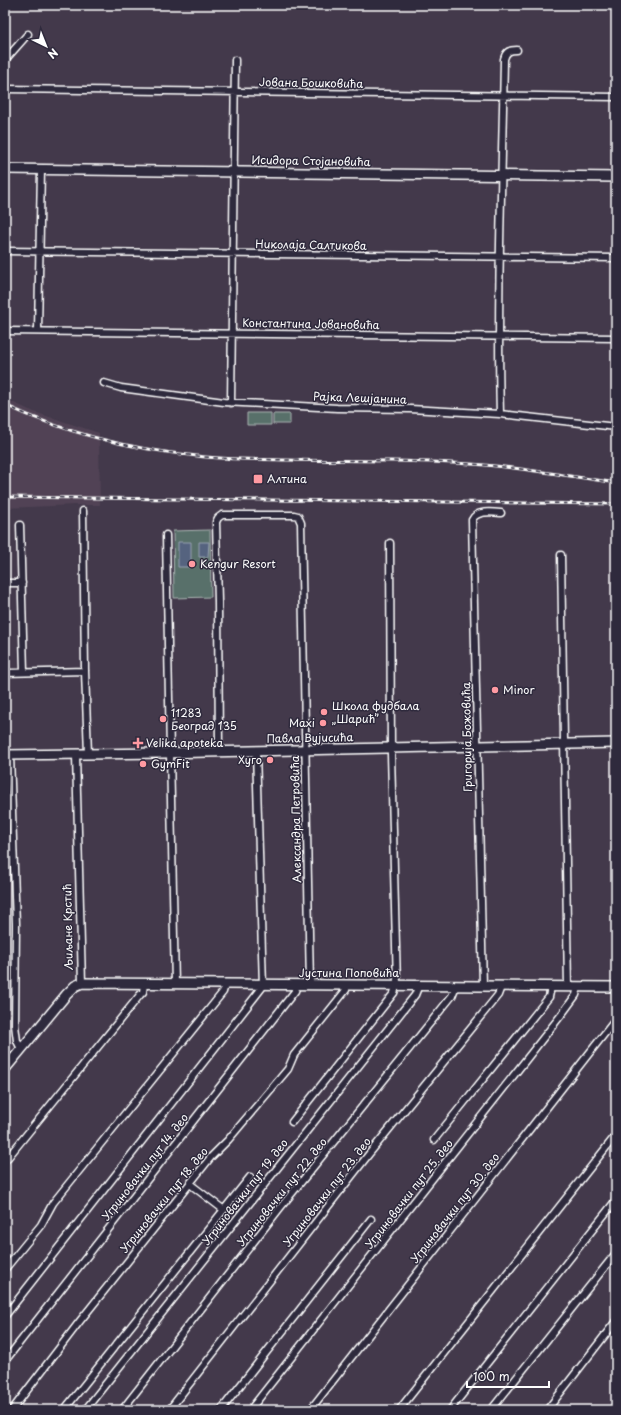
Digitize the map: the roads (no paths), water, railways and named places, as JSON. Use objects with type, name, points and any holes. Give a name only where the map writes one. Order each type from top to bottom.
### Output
[{"type":"street","points":[[5,60],[28,34]]},
{"type":"street","points":[[500,414],[498,337],[501,257],[503,95],[505,55],[510,50],[517,50]]},
{"type":"street","points":[[231,402],[236,60]]},
{"type":"street","name":"Јована Бошковића","points":[[5,89],[616,97]]},
{"type":"street","name":"Исидора Стојановића","points":[[5,169],[616,177]]},
{"type":"street","points":[[38,331],[41,169]]},
{"type":"street","name":"Николаја Салтикова","points":[[5,251],[616,258]]},
{"type":"street","name":"Константина Јовановића","points":[[5,331],[616,338]]},
{"type":"street","name":"Рајка Лешјанина","points":[[104,383],[121,388],[231,402],[337,408],[410,409],[500,414],[616,428]]},
{"type":"street","points":[[83,511],[85,671],[88,754]]},
{"type":"street","name":"Григорија Божовића","points":[[482,986],[472,520],[478,513],[500,513]]},
{"type":"street","name":"Александра Петровића","points":[[219,751],[216,522],[222,515],[294,515],[300,519],[301,532],[310,984]]},
{"type":"street","points":[[20,525],[24,672]]},
{"type":"street","points":[[166,535],[175,984]]},
{"type":"street","points":[[292,1122],[394,993],[397,984],[391,748],[390,543]]},
{"type":"street","points":[[561,555],[568,987]]},
{"type":"street","points":[[5,583],[22,583]]},
{"type":"street","points":[[5,672],[85,671]]},
{"type":"street","name":"Павла Вујисића","points":[[7,755],[76,755],[616,743]]},
{"type":"street","points":[[5,1316],[263,986],[256,751]]},
{"type":"street","points":[[7,755],[16,924],[15,1025],[16,1041],[21,1049]]},
{"type":"street","name":"Љиљане Крстић","points":[[5,1069],[66,994],[74,986],[82,983],[76,755]]},
{"type":"street","name":"Јустина Поповића","points":[[82,983],[263,986],[310,984],[397,984],[454,986],[616,987]]},
{"type":"street","points":[[5,1161],[143,992],[144,984]]},
{"type":"street","points":[[5,1269],[41,1225],[53,1203],[223,992],[224,985]]},
{"type":"street","name":"Угриновачки пут 14. део","points":[[5,1361],[261,1035],[295,991],[296,985]]},
{"type":"street","name":"Угриновачки пут 18. део","points":[[12,1410],[80,1321],[211,1157],[228,1140],[288,1069],[294,1055],[346,990],[346,985]]},
{"type":"street","name":"Угриновачки пут 19. део","points":[[84,1410],[411,1000],[417,991],[418,985]]},
{"type":"street","name":"Угриновачки пут 22. део","points":[[122,1410],[276,1214],[452,996],[454,986]]},
{"type":"street","name":"Угриновачки пут 23. део","points":[[168,1410],[369,1154],[498,995],[501,986]]},
{"type":"street","points":[[434,1140],[548,997],[552,987]]},
{"type":"street","name":"Угриновачки пут 25. део","points":[[250,1410],[576,996],[578,987]]},
{"type":"street","name":"Угриновачки пут 30. део","points":[[310,1410],[616,1019]]},
{"type":"street","points":[[399,1410],[616,1135]]},
{"type":"street","points":[[64,1410],[250,1176]]},
{"type":"street","points":[[190,1184],[224,1210]]},
{"type":"street","points":[[450,1410],[616,1200]]},
{"type":"street","points":[[221,1410],[371,1219]]},
{"type":"street","points":[[491,1410],[616,1253]]},
{"type":"street","points":[[546,1410],[616,1320]]},
{"type":"water","points":[[178,542],[191,542],[191,567],[178,567]]},
{"type":"water","points":[[199,542],[209,542],[208,557],[199,557]]},
{"type":"railway","points":[[5,405],[75,432],[123,444],[172,453],[231,459],[411,461],[473,464],[616,483]]},
{"type":"railway","points":[[5,497],[616,504]]},
{"type":"place","name":"Алтина","points":[[258,479]]},
{"type":"place","name":"Kengur Resort","points":[[192,564]]},
{"type":"place","name":"Minor","points":[[495,690]]},
{"type":"place","name":"Школа фудбала „Шарић”","points":[[324,712]]},
{"type":"place","name":"11283 Београд 135","points":[[163,719]]},
{"type":"place","name":"Maxi","points":[[323,723]]},
{"type":"place","name":"Velika apoteka","points":[[138,743]]},
{"type":"place","name":"Хуго","points":[[270,760]]},
{"type":"place","name":"GymFit","points":[[143,764]]}]
